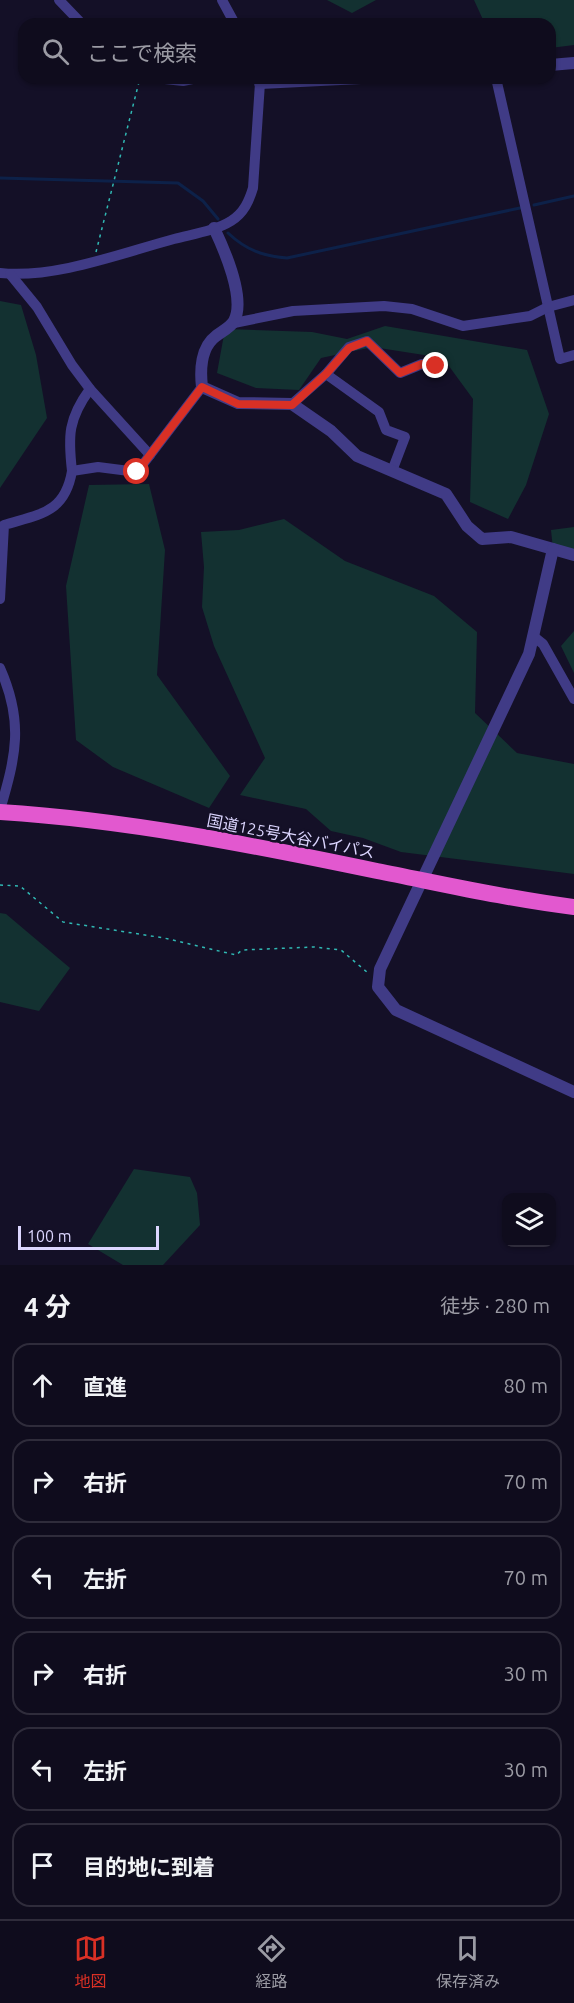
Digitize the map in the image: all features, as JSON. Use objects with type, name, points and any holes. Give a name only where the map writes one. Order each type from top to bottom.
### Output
[{"type":"highway","name":"国道125号大谷バイパス","points":[[0,811],[113,822],[574,906]]},
{"type":"street","points":[[59,0],[76,18]]},
{"type":"street","points":[[222,0],[232,18]]},
{"type":"street","points":[[556,64],[574,63]]},
{"type":"street","points":[[5,273],[51,270],[230,222],[248,204],[253,188],[259,84]]},
{"type":"street","points":[[497,84],[560,359],[574,355]]},
{"type":"street","points":[[214,228],[239,305],[234,323]]},
{"type":"street","points":[[5,273],[37,307],[72,365],[90,389],[150,455]]},
{"type":"street","points":[[72,471],[98,467],[137,472],[202,387],[201,359],[212,338],[234,323],[293,311],[384,306],[412,309],[463,326],[530,316],[548,307],[574,300]]},
{"type":"street","points":[[292,405],[326,374],[349,348],[367,341],[400,373],[422,364],[436,366]]},
{"type":"street","points":[[326,374],[379,412],[386,430],[405,437],[392,471]]},
{"type":"street","points":[[202,387],[238,404],[292,405],[331,431],[357,456],[446,494],[467,526],[482,539],[511,537],[574,555]]},
{"type":"street","points":[[0,598],[2,522],[55,508],[69,488],[72,471],[68,438],[76,408],[90,389]]},
{"type":"street","points":[[553,549],[529,654],[380,969],[378,987],[383,997],[396,1010],[574,1092]]},
{"type":"street","points":[[533,636],[543,644],[574,699]]},
{"type":"street","points":[[0,668],[10,693],[16,734],[12,769],[0,811]]},
{"type":"path","points":[[94,260],[138,84]]},
{"type":"path","points":[[0,885],[20,886],[63,922],[164,938],[236,955],[242,950],[314,947],[341,951],[378,981]]},
{"type":"green space","points":[[327,0],[376,0],[352,13]]},
{"type":"green space","points":[[474,0],[574,0],[574,45],[556,47],[556,18],[482,18]]},
{"type":"green space","points":[[0,301],[21,305],[36,355],[47,418],[0,488]]},
{"type":"green space","points":[[385,326],[527,350],[549,414],[526,485],[508,519],[470,502],[473,399],[443,358],[373,347],[321,358],[299,390],[256,388],[217,373],[225,329],[312,332],[347,339]]},
{"type":"green space","points":[[149,484],[165,550],[157,675],[230,776],[209,808],[113,767],[76,740],[66,586],[89,485]]},
{"type":"green space","points":[[284,519],[345,561],[434,596],[477,632],[475,713],[517,753],[574,764],[574,874],[401,852],[363,838],[331,831],[306,809],[240,795],[265,758],[214,646],[202,607],[204,567],[201,532],[239,530]]},
{"type":"green space","points":[[574,527],[574,555],[553,549],[551,530]]},
{"type":"green space","points":[[574,631],[574,673],[561,646]]},
{"type":"green space","points":[[0,913],[6,914],[70,968],[39,1011],[0,1002]]},
{"type":"green space","points":[[134,1169],[190,1177],[197,1193],[200,1225],[163,1265],[123,1265],[88,1244]]},
{"type":"waterway","points":[[0,178],[178,183],[203,201],[218,219]]},
{"type":"waterway","points":[[534,205],[574,196]]},
{"type":"waterway","points":[[228,233],[241,244],[255,251],[287,258],[520,208]]},
{"type":"route","points":[[137,472],[202,387],[238,404],[292,405],[326,374],[349,348],[367,341],[400,373],[422,364],[436,366]]}]
